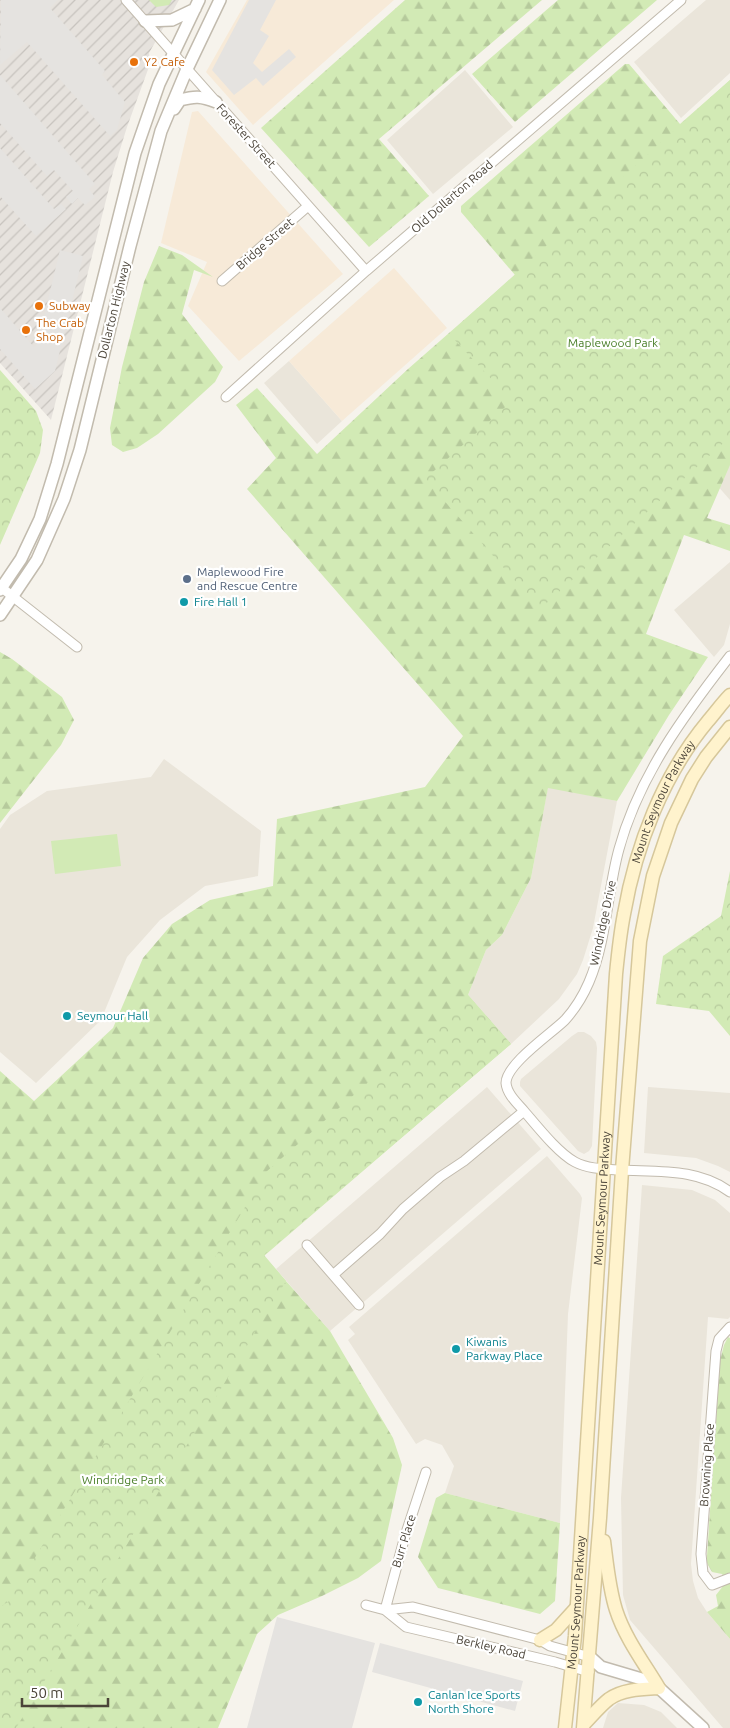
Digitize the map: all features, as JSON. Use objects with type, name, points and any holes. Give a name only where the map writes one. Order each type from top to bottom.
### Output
[{"type":"main road","name":"Mount Seymour Parkway","points":[[565,1728],[576,1608],[616,974],[624,913],[638,856],[657,803],[675,767],[692,741],[730,695]]},
{"type":"main road","name":"Mount Seymour Parkway","points":[[584,1726],[600,1518],[622,1170],[640,941],[654,876],[671,823],[692,779],[706,757],[730,727]]},
{"type":"main road","points":[[584,1726],[608,1700],[618,1694],[634,1690],[659,1688],[630,1640],[616,1611],[600,1518]]},
{"type":"main road","points":[[540,1640],[556,1630],[576,1608]]},
{"type":"street","name":"Forester Street","points":[[126,0],[366,271]]},
{"type":"street","name":"Dollarton Highway","points":[[0,615],[37,560],[64,499],[80,450],[130,246],[161,132],[187,69],[220,0]]},
{"type":"street","name":"Old Dollarton Road","points":[[226,397],[366,271],[681,0]]},
{"type":"street","points":[[145,21],[172,20],[197,4]]},
{"type":"street","name":"Dollarton Highway","points":[[1,589],[21,559],[40,519],[57,464],[135,153],[159,84],[197,4]]},
{"type":"street","points":[[166,121],[180,100],[201,96],[216,102]]},
{"type":"street","name":"Bridge Street","points":[[222,281],[308,206]]},
{"type":"street","points":[[1,589],[77,647]]},
{"type":"street","name":"Windridge Drive","points":[[524,1111],[508,1092],[506,1081],[509,1074],[518,1062],[564,1020],[576,1006],[586,989],[594,970],[618,851],[626,823],[642,788],[669,741],[700,695],[730,656]]},
{"type":"street","points":[[333,1275],[380,1234],[403,1209],[440,1177],[464,1161],[524,1111],[559,1150],[573,1162],[604,1169],[692,1174],[707,1179],[730,1192]]},
{"type":"street","points":[[307,1245],[359,1304]]},
{"type":"street","name":"Browning Place","points":[[730,1327],[719,1339],[716,1351],[702,1554],[703,1573],[712,1585],[730,1578]]},
{"type":"street","name":"Burr Place","points":[[385,1610],[405,1536],[426,1472]]},
{"type":"street","name":"Berkley Road","points":[[366,1605],[385,1610],[413,1607],[540,1640],[550,1646],[590,1657],[601,1667],[646,1680],[659,1688],[703,1728]]},
{"type":"street","name":"Berkley Road","points":[[385,1610],[406,1628],[589,1672]]},
{"type":"street","points":[[589,1672],[601,1667]]},
{"type":"shaded area","points":[[0,0],[179,0],[149,53],[150,64],[113,172],[51,420],[0,363]]},
{"type":"shaded area","points":[[1,0],[58,0],[50,8],[105,71],[102,75],[125,102],[117,130],[110,136],[27,42],[0,65]]},
{"type":"shaded area","points":[[247,0],[394,0],[253,125],[206,72]]},
{"type":"shaded area","points":[[249,0],[276,0],[260,30],[269,36],[253,63],[262,72],[289,49],[296,57],[263,86],[256,78],[234,95],[212,70]]},
{"type":"shaded area","points":[[706,0],[730,0],[730,73],[681,118],[634,62]]},
{"type":"shaded area","points":[[465,70],[513,127],[433,194],[387,140]]},
{"type":"shaded area","points":[[0,75],[95,184],[89,189],[95,197],[85,205],[78,198],[72,204],[66,197],[73,191],[54,170],[47,176],[0,123]]},
{"type":"shaded area","points":[[198,111],[343,274],[239,361],[188,306],[207,262],[161,243],[192,112]]},
{"type":"shaded area","points":[[0,148],[54,209],[61,204],[66,209],[36,236],[0,196]]},
{"type":"shaded area","points":[[60,250],[83,256],[55,371],[35,389],[0,349],[0,308],[34,347],[37,345]]},
{"type":"shaded area","points":[[394,268],[447,328],[342,421],[289,361]]},
{"type":"shaded area","points":[[289,361],[342,421],[317,444],[264,383]]},
{"type":"shaded area","points":[[730,444],[730,500],[702,468]]},
{"type":"shaded area","points":[[730,562],[730,624],[724,645],[714,657],[674,610]]},
{"type":"shaded area","points":[[164,759],[261,831],[258,876],[205,886],[160,920],[127,957],[101,1020],[36,1083],[0,1052],[0,829],[10,815],[47,791],[151,777]]},
{"type":"shaded area","points":[[548,787],[617,801],[593,928],[577,974],[559,999],[511,1044],[468,995],[486,950],[502,935],[531,878]]},
{"type":"shaded area","points":[[578,1032],[584,1032],[591,1036],[596,1042],[597,1048],[592,1146],[584,1154],[578,1151],[520,1086],[521,1079]]},
{"type":"shaded area","points":[[487,1087],[541,1149],[330,1331],[276,1269]]},
{"type":"shaded area","points":[[648,1087],[730,1093],[730,1172],[696,1158],[644,1153]]},
{"type":"shaded area","points":[[547,1156],[582,1198],[568,1314],[560,1523],[445,1493],[454,1466],[442,1445],[425,1439],[416,1444],[348,1340],[355,1334],[349,1327]]},
{"type":"shaded area","points":[[642,1185],[692,1190],[715,1200],[730,1213],[730,1317],[728,1319],[708,1317],[691,1564],[698,1598],[707,1612],[730,1639],[730,1728],[723,1728],[630,1620],[623,1595],[621,1498]]},
{"type":"shaded area","points":[[277,1617],[375,1643],[352,1728],[247,1728]]},
{"type":"shaded area","points":[[380,1643],[523,1681],[515,1711],[372,1672]]},
{"type":"shaded area","points":[[618,1703],[644,1705],[661,1712],[677,1728],[603,1728],[608,1712]]},
{"type":"green space","points":[[149,0],[172,0],[169,5],[156,7]]},
{"type":"green space","points":[[405,0],[542,0],[379,139],[429,196],[369,247],[261,128]]},
{"type":"green space","points":[[558,0],[657,0],[515,122],[472,74]]},
{"type":"green space","points":[[625,64],[629,64],[680,124],[730,80],[730,465],[707,518],[730,525],[730,551],[684,535],[646,634],[708,657],[669,715],[617,801],[548,788],[531,878],[502,935],[486,950],[468,995],[511,1044],[264,1256],[330,1331],[393,1438],[402,1465],[381,1561],[358,1578],[278,1615],[257,1634],[218,1728],[0,1728],[0,1071],[34,1101],[113,1028],[143,958],[172,924],[210,900],[273,886],[277,819],[425,787],[463,736],[247,489],[276,458],[236,405],[257,388],[317,454],[408,369],[515,275],[461,212],[461,206]]},
{"type":"green space","name":"Maplewood Park","points":[[730,80],[730,437],[540,609],[425,479],[512,401],[449,334]]},
{"type":"green space","points":[[159,246],[182,255],[213,277],[194,270],[182,314],[223,367],[215,382],[158,434],[137,448],[123,452],[112,445],[110,428],[122,367],[144,282]]},
{"type":"green space","points":[[0,370],[36,411],[43,430],[40,453],[0,545]]},
{"type":"green space","points":[[0,652],[62,697],[74,720],[61,745],[0,823]]},
{"type":"green space","points":[[117,834],[121,866],[55,874],[51,841]]},
{"type":"green space","points":[[730,871],[730,1036],[709,1011],[656,1004],[663,956],[721,916]]},
{"type":"green space","name":"Windridge Park","points":[[468,995],[511,1044],[264,1255],[286,1281],[16,1728],[0,1728],[0,1607],[9,1601],[266,1172]]},
{"type":"green space","points":[[728,1337],[730,1338],[730,1639],[707,1612],[718,1606],[716,1595],[727,1581],[722,1574],[712,1572],[707,1563],[707,1556],[720,1361]]},
{"type":"green space","points":[[445,1493],[560,1523],[555,1601],[540,1614],[438,1588],[418,1557],[436,1498]]},
{"type":"place","name":"Y2 Cafe","points":[[134,62]]},
{"type":"place","name":"Subway","points":[[39,306]]},
{"type":"place","name":"The Crab Shop","points":[[26,330]]},
{"type":"place","name":"Maplewood Fire and Rescue Centre","points":[[187,579]]},
{"type":"place","name":"Fire Hall 1","points":[[184,602]]},
{"type":"place","name":"Seymour Hall","points":[[67,1016]]},
{"type":"place","name":"Kiwanis Parkway Place","points":[[456,1349]]},
{"type":"place","name":"Canlan Ice Sports North Shore","points":[[418,1702]]}]
